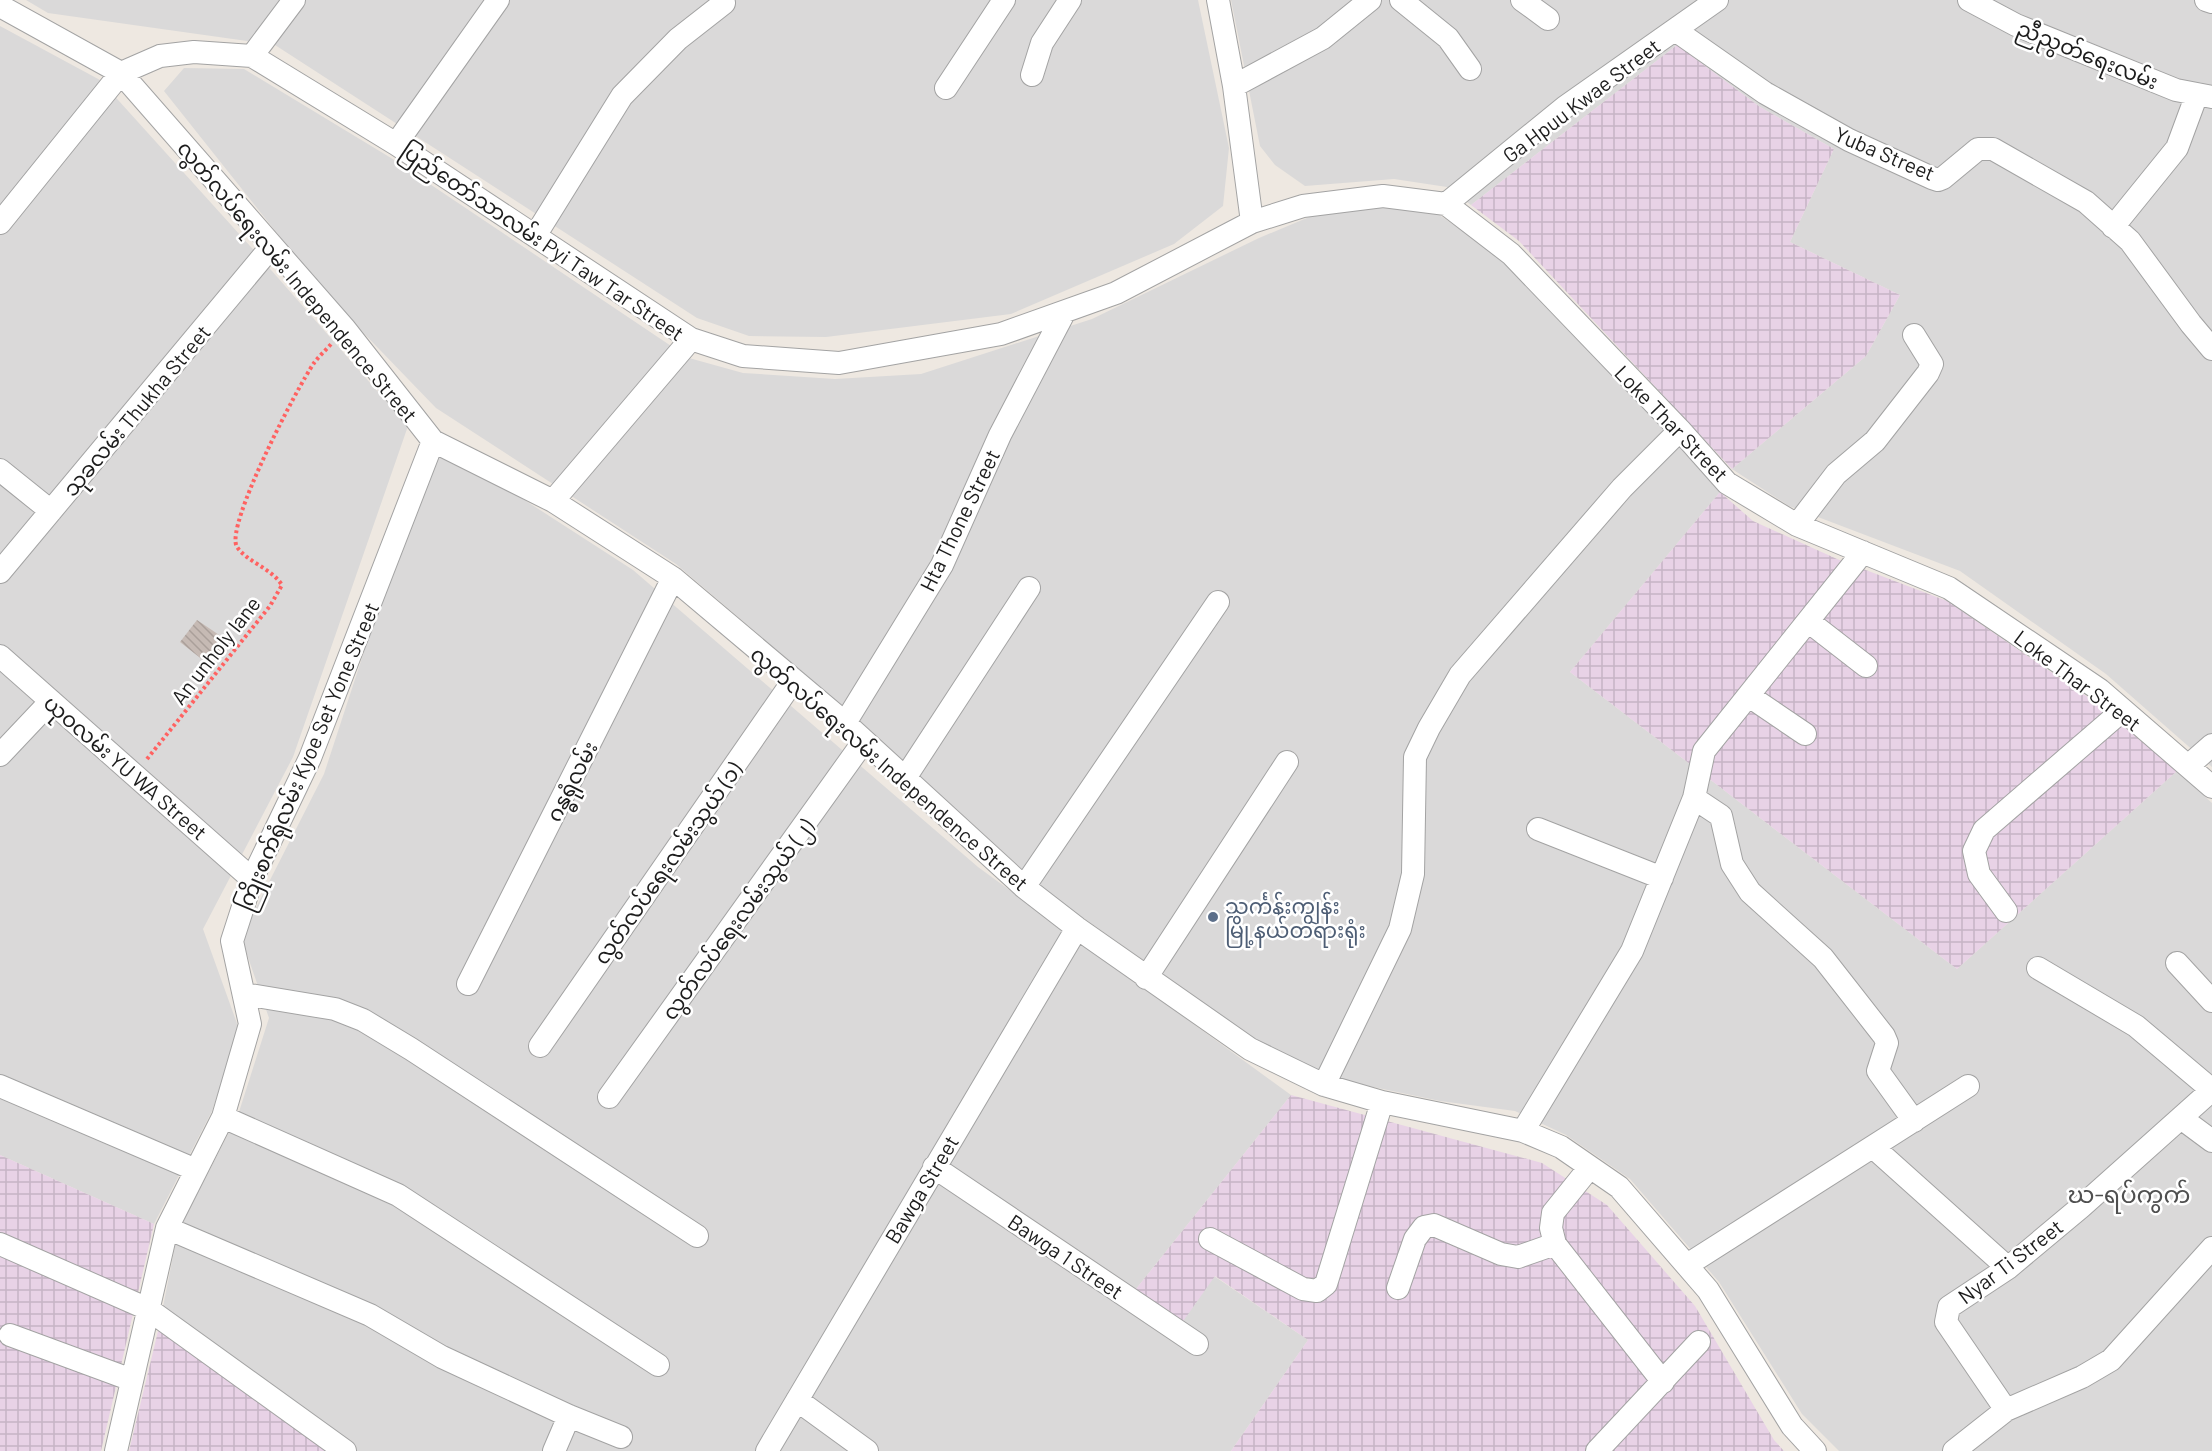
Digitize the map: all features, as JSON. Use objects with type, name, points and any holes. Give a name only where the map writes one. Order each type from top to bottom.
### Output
[{"type":"street","points":[[252,56],[294,0]]},
{"type":"street","points":[[396,144],[498,0]]},
{"type":"street","points":[[946,88],[1005,0]]},
{"type":"street","points":[[1032,75],[1042,43],[1070,0]]},
{"type":"street","points":[[1218,0],[1234,86],[1252,222],[1303,206],[1383,196],[1446,204]]},
{"type":"street","points":[[1234,86],[1323,38],[1370,0]]},
{"type":"street","points":[[1401,0],[1448,38],[1470,69]]},
{"type":"street","points":[[1522,0],[1548,19]]},
{"type":"street","name":"Ga Hpuu Kwae Street","points":[[1446,204],[1565,107],[1717,0]]},
{"type":"street","name":"ညီညွတ်ရေးလမ်း","points":[[1969,0],[2016,25],[2176,90],[2204,95]]},
{"type":"street","points":[[2206,0],[2212,2]]},
{"type":"street","points":[[536,236],[622,96],[678,39],[724,3]]},
{"type":"street","name":"လွတ်လပ်ရေးလမ်း Independence Street","points":[[0,6],[121,74],[345,329],[433,441],[553,501],[673,578],[845,723],[1024,887],[1077,928],[1250,1049],[1324,1085],[1382,1102],[1523,1131],[1561,1147],[1619,1187],[1708,1290],[1792,1426],[1815,1451]]},
{"type":"street","name":"Yuba Street","points":[[1675,30],[1765,93],[1848,140],[1932,178],[1938,180],[1943,178],[1978,149],[1993,149],[2086,202],[2130,241],[2212,349]]},
{"type":"street","name":"ပြည်တော်သာလမ်း Pyi Taw Tar Street","points":[[121,74],[160,56],[194,52],[252,56],[396,144],[691,339],[743,356],[839,363],[1001,334],[1116,293],[1252,222]]},
{"type":"street","points":[[0,223],[121,74]]},
{"type":"street","points":[[2113,227],[2177,148],[2204,95]]},
{"type":"street","name":"Loke Thar Street","points":[[1446,204],[1511,254],[1680,430],[1726,483],[1797,525],[1949,588],[2100,690],[2212,787]]},
{"type":"street","name":"သုခလမ်း Thukha Street","points":[[0,572],[271,247]]},
{"type":"street","name":"Hta Thone Street","points":[[845,723],[942,565],[1000,435],[1064,312]]},
{"type":"street","points":[[1797,525],[1836,474],[1875,441],[1928,373],[1932,364],[1930,358],[1914,335]]},
{"type":"street","points":[[553,501],[691,339]]},
{"type":"street","points":[[1324,1085],[1400,929],[1413,874],[1414,757],[1429,728],[1460,675],[1622,488],[1680,430]]},
{"type":"street","name":"ကြိုးစက်ရုံလမ်း Kyoe Set Yone Street","points":[[116,1451],[167,1228],[223,1117],[250,1024],[232,941],[252,879],[310,758],[433,441]]},
{"type":"street","points":[[0,470],[51,511]]},
{"type":"street","points":[[1523,1131],[1632,951],[1694,798],[1704,751],[1863,552]]},
{"type":"street","name":"ဂန္ဓရုံလမ်း","points":[[468,984],[673,578]]},
{"type":"street","points":[[905,778],[1029,588]]},
{"type":"street","points":[[1024,887],[1218,602]]},
{"type":"street","points":[[1808,621],[1866,666]]},
{"type":"street","name":"ယုဝလမ်း YU WA Street","points":[[0,656],[252,879]]},
{"type":"street","name":"လွတ်လပ်ရေးလမ်းသွယ် (၁)","points":[[540,1046],[793,681]]},
{"type":"street","points":[[1749,696],[1805,734]]},
{"type":"street","points":[[0,755],[51,702]]},
{"type":"street","points":[[2006,911],[1979,874],[1974,851],[1984,830],[2124,711]]},
{"type":"street","name":"လွတ်လပ်ရေးလမ်းသွယ် (၂)","points":[[609,1097],[864,741]]},
{"type":"street","points":[[2188,766],[2212,745]]},
{"type":"street","points":[[1146,978],[1287,762]]},
{"type":"street","points":[[1694,798],[1721,816],[1732,864],[1750,892],[1822,958],[1884,1036],[1887,1043],[1878,1071],[1914,1121]]},
{"type":"street","points":[[1538,829],[1662,878]]},
{"type":"street","name":"Bawga Street","points":[[766,1451],[1077,928]]},
{"type":"street","points":[[2177,963],[2212,1001]]},
{"type":"street","points":[[2038,968],[2136,1026],[2212,1090]]},
{"type":"street","points":[[244,994],[335,1010],[363,1020],[697,1236]]},
{"type":"street","points":[[0,1086],[196,1170]]},
{"type":"street","points":[[1687,1265],[1968,1086]]},
{"type":"street","name":"Nyar Ti Street","points":[[2006,1410],[1946,1322],[1949,1307],[2008,1268],[2212,1090]]},
{"type":"street","points":[[1210,1239],[1303,1289],[1317,1291],[1326,1284],[1382,1102]]},
{"type":"street","points":[[223,1117],[398,1195],[658,1365]]},
{"type":"street","points":[[2181,1118],[2212,1141]]},
{"type":"street","points":[[1873,1147],[2008,1268]]},
{"type":"street","name":"Bawga 1 Street","points":[[934,1167],[1197,1344]]},
{"type":"street","points":[[1590,1167],[1553,1213],[1551,1228],[1556,1244],[1663,1382]]},
{"type":"street","points":[[1398,1288],[1415,1239],[1424,1227],[1434,1225],[1501,1254],[1518,1257],[1556,1244]]},
{"type":"street","points":[[167,1228],[370,1315],[442,1357],[569,1416],[621,1437]]},
{"type":"street","points":[[0,1244],[148,1309],[345,1451]]},
{"type":"street","points":[[1954,1451],[2006,1410],[2082,1377],[2111,1360],[2212,1248]]},
{"type":"street","points":[[10,1335],[132,1380]]},
{"type":"street","points":[[1597,1451],[1700,1342]]},
{"type":"street","points":[[797,1400],[867,1451]]},
{"type":"street","points":[[554,1451],[569,1416]]},
{"type":"path","name":"An unholy lane","points":[[134,775],[270,606],[282,585],[276,577],[237,546],[234,536],[250,490],[275,431],[314,363],[345,329]]},
{"type":"shaded area","points":[[26,0],[1198,0],[1229,148],[1223,206],[1174,244],[1011,314],[826,337],[749,336],[697,318],[275,45],[48,13]]},
{"type":"shaded area","points":[[1231,0],[2212,0],[2212,767],[2106,674],[1960,571],[1789,506],[1732,469],[1866,356],[1900,295],[1790,242],[1834,149],[1760,107],[1677,45],[1471,205],[1447,187],[1394,179],[1305,186],[1275,165],[1260,146]]},
{"type":"shaded area","points":[[0,26],[100,80],[408,426],[293,757],[203,929],[239,1029],[212,1111],[154,1224],[0,1155]]},
{"type":"shaded area","points":[[1677,45],[1760,107],[1834,149],[1790,242],[1900,295],[1866,356],[1732,469],[1519,241],[1471,205]]},
{"type":"shaded area","points":[[184,68],[244,69],[391,158],[689,358],[743,373],[835,379],[921,374],[1092,319],[1259,238],[1314,215],[1381,207],[1438,214],[1504,260],[1666,429],[1720,492],[1570,672],[1957,969],[2177,771],[2212,803],[2212,1451],[1839,1451],[1802,1414],[1719,1282],[1630,1179],[1566,1135],[1515,1111],[1440,1101],[1340,1080],[1262,1044],[1048,893],[856,718],[676,564],[436,408],[323,291],[164,91]]},
{"type":"shaded area","points":[[433,441],[633,570],[978,867],[1291,1095],[1132,1294],[1214,1276],[1308,1340],[1231,1451],[332,1451],[159,1327],[178,1231],[238,1115],[269,1018],[241,937],[324,774]]},
{"type":"shaded area","points":[[1720,492],[1753,521],[1837,559],[1947,601],[2092,700],[2177,771],[1957,969],[1570,672]]},
{"type":"shaded area","points":[[1291,1095],[1542,1163],[1607,1205],[1695,1306],[1774,1440],[1784,1451],[1231,1451],[1308,1340],[1215,1276],[1179,1327],[1132,1294]]},
{"type":"shaded area","points":[[0,1155],[154,1224],[101,1451],[0,1451]]},
{"type":"shaded area","points":[[159,1327],[332,1451],[129,1451]]},
{"type":"building","points":[[197,620],[231,643],[213,668],[180,642]]},
{"type":"place","name":"သင်္ကန်းကျွန်း မြို့နယ်တရားရုံး","points":[[1213,917]]},
{"type":"district","name":"ဃ-ရပ်ကွက်","points":[[2129,1193]]}]
